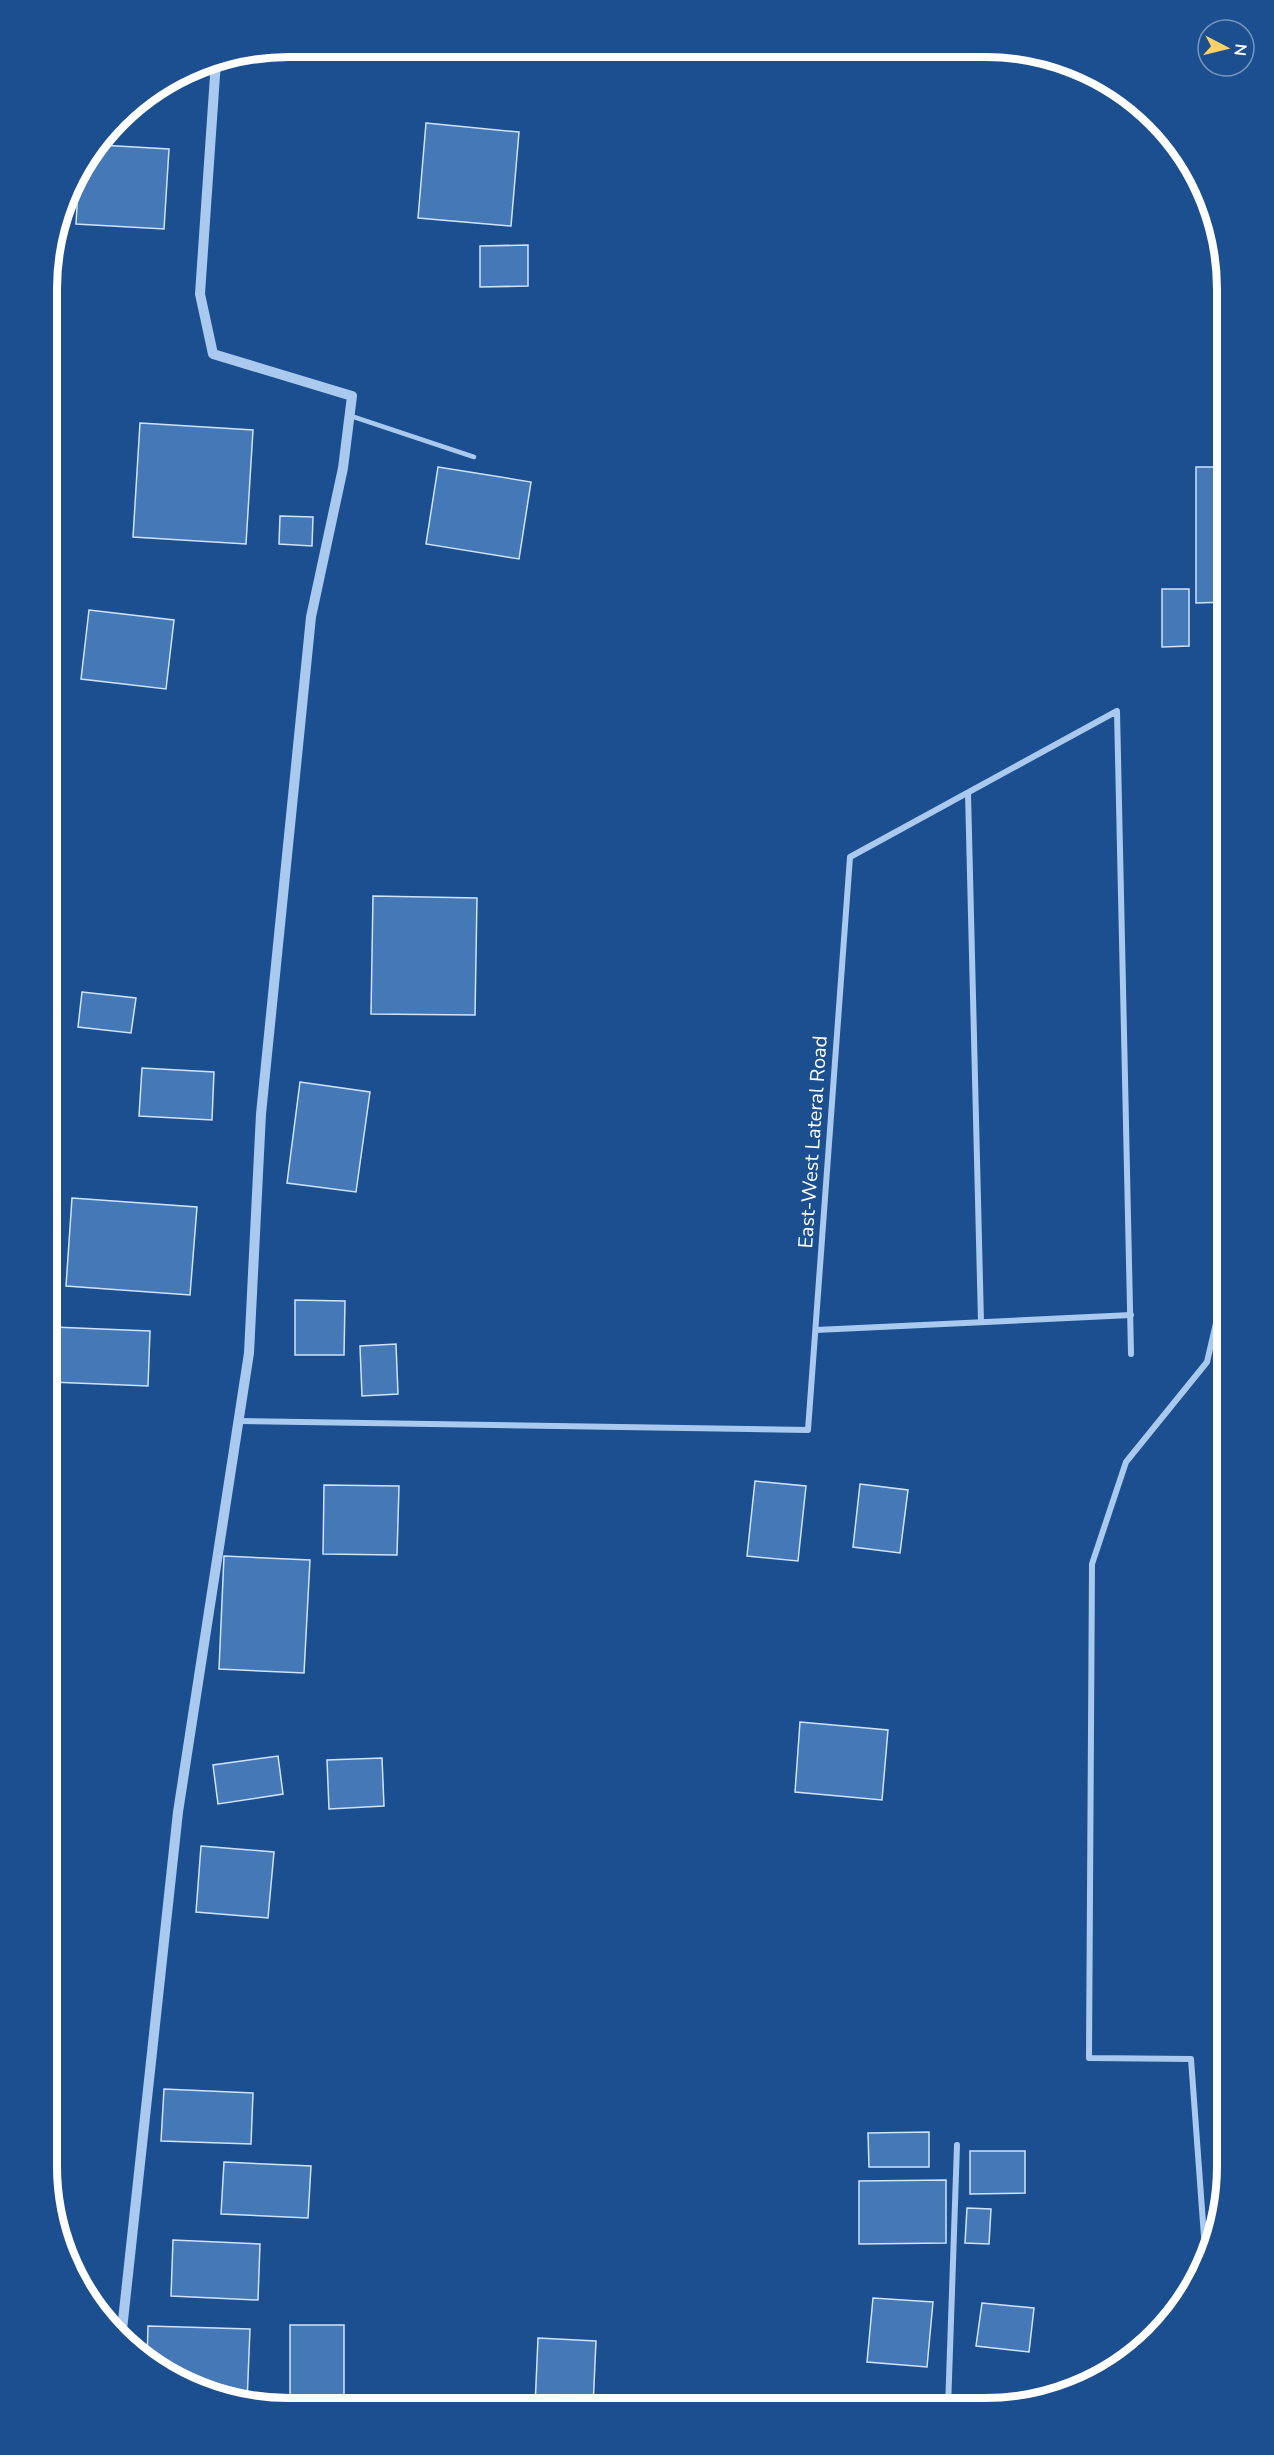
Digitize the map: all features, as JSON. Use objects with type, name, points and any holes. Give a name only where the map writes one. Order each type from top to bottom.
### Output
[{"type":"street","points":[[122,2327],[178,1812],[249,1353],[261,1114],[311,617],[343,468],[352,396],[213,354],[200,294],[215,69]]},
{"type":"street","points":[[981,1322],[968,793],[1117,711],[1131,1354]]},
{"type":"street","name":"East-West Lateral Road","points":[[238,1421],[808,1430],[850,857],[968,793]]},
{"type":"street","points":[[816,1330],[1131,1315]]},
{"type":"street","points":[[1204,2242],[1191,2059],[1089,2058],[1092,1564],[1126,1462],[1207,1362],[1217,1319]]},
{"type":"street","points":[[948,2398],[957,2145]]},
{"type":"lane","points":[[350,416],[474,457]]},
{"type":"building","points":[[426,123],[519,132],[511,226],[418,218]]},
{"type":"building","points":[[107,145],[169,149],[164,229],[76,224],[78,194],[88,173]]},
{"type":"building","points":[[528,245],[528,286],[480,287],[480,246]]},
{"type":"building","points":[[140,423],[253,430],[246,544],[133,537]]},
{"type":"building","points":[[438,467],[531,482],[519,559],[426,544]]},
{"type":"building","points":[[1196,467],[1217,467],[1217,602],[1196,603]]},
{"type":"building","points":[[280,516],[313,517],[312,546],[279,544]]},
{"type":"building","points":[[1162,589],[1189,589],[1189,646],[1162,647]]},
{"type":"building","points":[[89,610],[174,620],[166,689],[81,679]]},
{"type":"building","points":[[373,896],[477,898],[475,1015],[371,1014]]},
{"type":"building","points":[[82,992],[136,998],[131,1033],[78,1027]]},
{"type":"building","points":[[142,1068],[214,1072],[212,1120],[139,1116]]},
{"type":"building","points":[[300,1082],[370,1092],[356,1192],[287,1183]]},
{"type":"building","points":[[72,1198],[197,1207],[190,1295],[66,1286]]},
{"type":"building","points":[[295,1300],[345,1301],[344,1355],[295,1355]]},
{"type":"building","points":[[57,1327],[150,1331],[148,1386],[57,1382]]},
{"type":"building","points":[[396,1344],[398,1394],[362,1396],[360,1346]]},
{"type":"building","points":[[755,1481],[806,1486],[798,1561],[747,1556]]},
{"type":"building","points":[[860,1484],[908,1490],[900,1553],[853,1547]]},
{"type":"building","points":[[324,1485],[399,1486],[397,1555],[323,1554]]},
{"type":"building","points":[[224,1556],[310,1560],[304,1673],[219,1669]]},
{"type":"building","points":[[800,1722],[888,1730],[882,1800],[795,1792]]},
{"type":"building","points":[[278,1756],[283,1794],[218,1804],[213,1765]]},
{"type":"building","points":[[382,1758],[384,1806],[329,1809],[327,1760]]},
{"type":"building","points":[[201,1846],[274,1852],[268,1918],[196,1912]]},
{"type":"building","points":[[164,2089],[253,2093],[251,2144],[161,2141]]},
{"type":"building","points":[[929,2132],[929,2167],[869,2167],[868,2133]]},
{"type":"building","points":[[970,2151],[1025,2151],[1025,2193],[970,2194]]},
{"type":"building","points":[[224,2162],[311,2166],[308,2218],[221,2214]]},
{"type":"building","points":[[946,2180],[946,2243],[859,2244],[859,2181]]},
{"type":"building","points":[[967,2208],[991,2209],[989,2244],[965,2243]]},
{"type":"building","points":[[173,2240],[260,2244],[258,2300],[171,2296]]},
{"type":"building","points":[[873,2298],[933,2302],[927,2367],[867,2362]]},
{"type":"building","points":[[982,2303],[1034,2308],[1029,2352],[976,2346]]},
{"type":"building","points":[[290,2325],[344,2325],[344,2398],[290,2398]]},
{"type":"building","points":[[148,2326],[250,2329],[247,2394],[214,2386],[186,2374],[147,2349]]},
{"type":"building","points":[[538,2338],[596,2341],[593,2398],[535,2398]]}]
